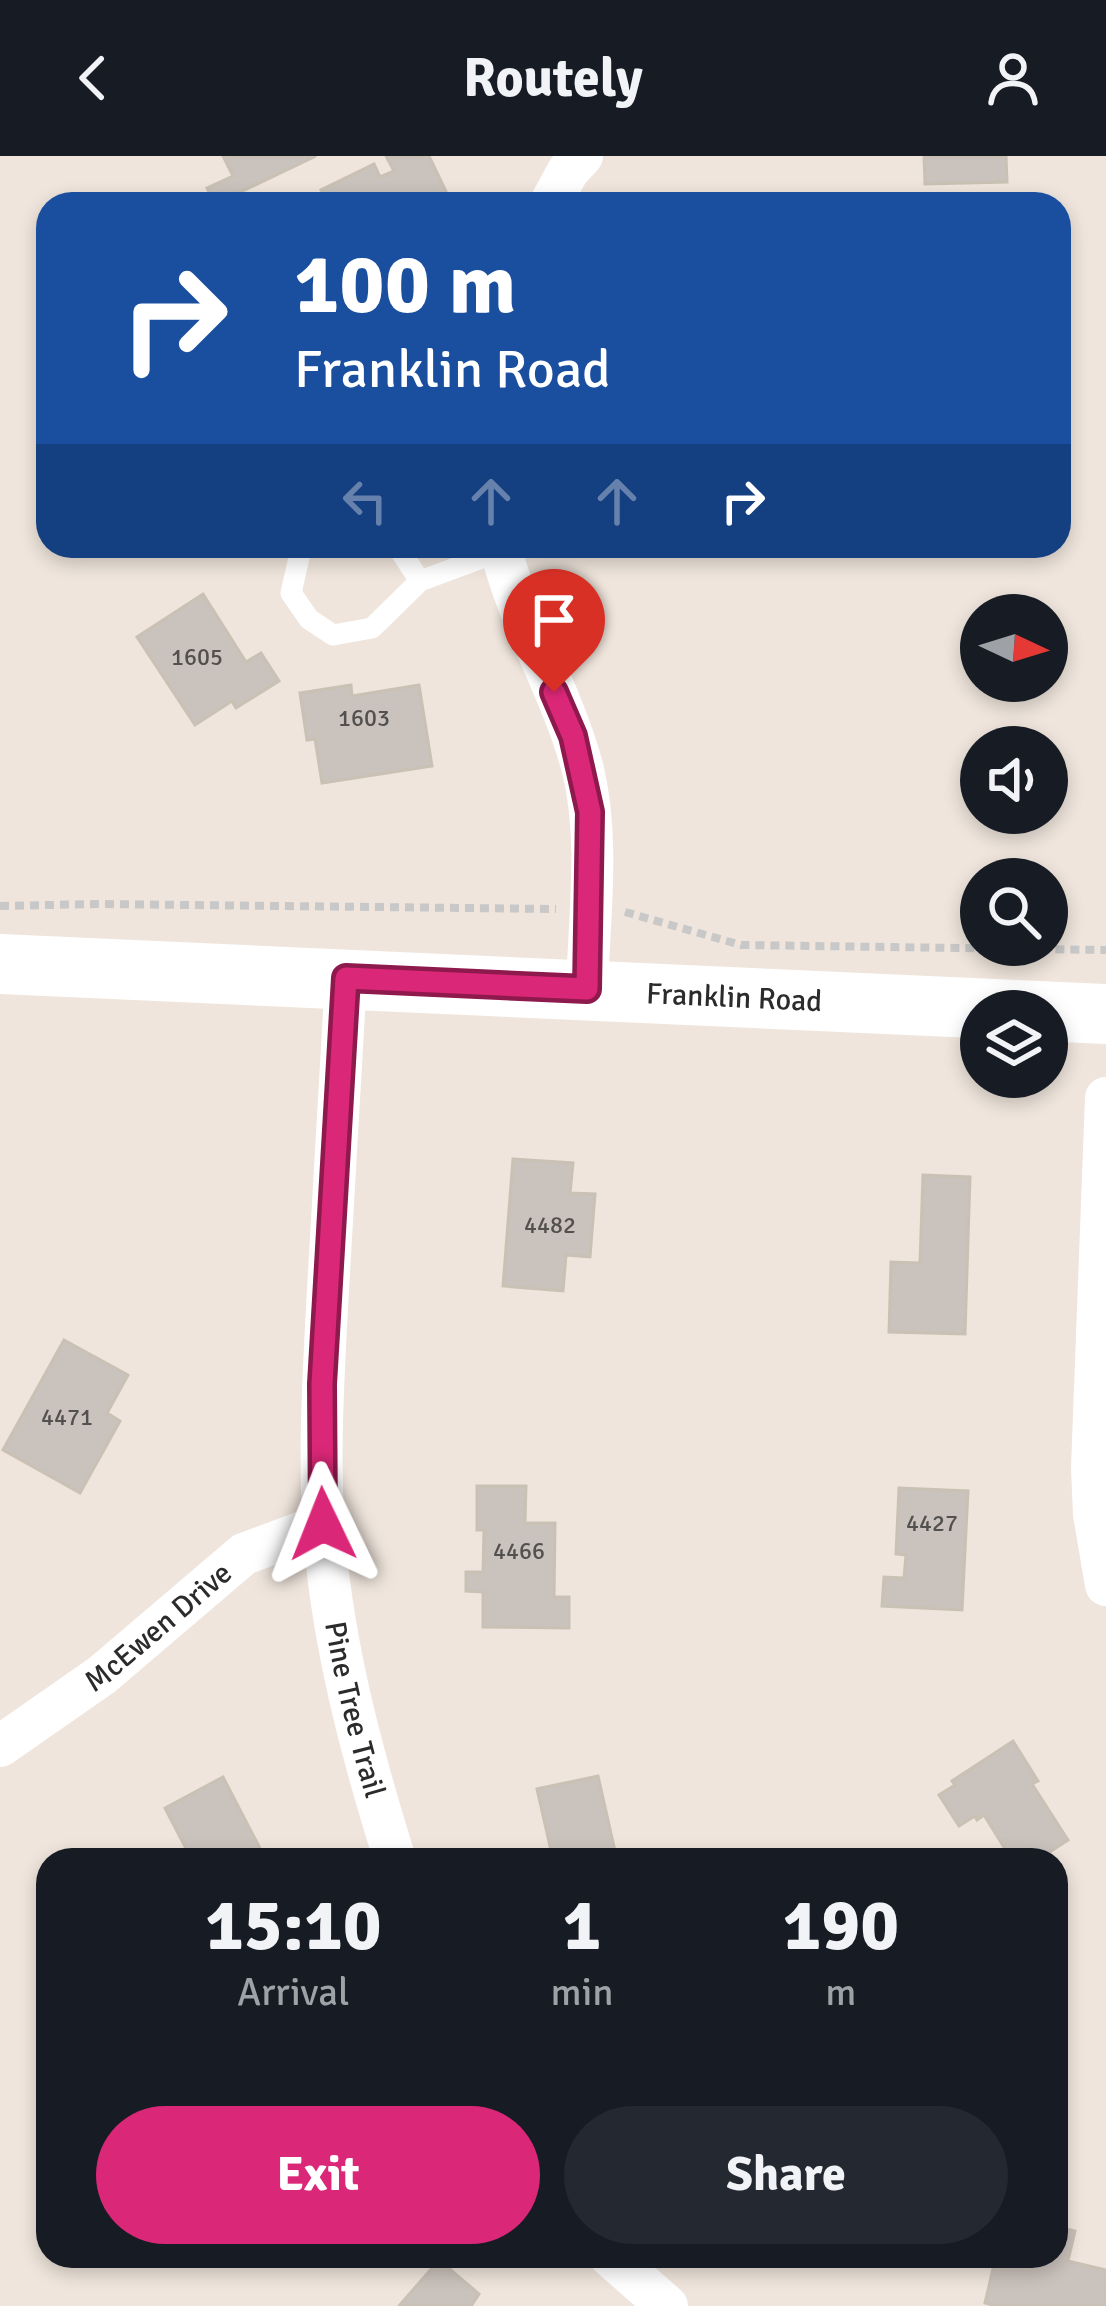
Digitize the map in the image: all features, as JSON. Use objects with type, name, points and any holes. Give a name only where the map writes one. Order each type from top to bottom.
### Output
[{"type":"street","points":[[504,558],[584,774],[591,832],[587,989]]},
{"type":"street","name":"Franklin Road","points":[[0,964],[1106,1014]]},
{"type":"street","name":"Pine Tree Trail","points":[[346,978],[322,1384],[323,1524],[345,1674],[390,1848]]},
{"type":"street","points":[[1106,1098],[1092,1468],[1106,1586]]},
{"type":"street","name":"McEwen Drive","points":[[0,1746],[102,1675],[244,1554],[323,1524]]},
{"type":"street","points":[[624,2268],[667,2306]]},
{"type":"lane","points":[[299,558],[291,593],[309,619],[333,635],[372,628],[420,581],[476,558]]},
{"type":"lane","points":[[405,558],[420,581]]},
{"type":"path","points":[[0,906],[568,909]]},
{"type":"path","points":[[614,910],[741,945],[1106,950]]},
{"type":"building","points":[[223,156],[316,156],[240,192],[209,192],[207,188],[233,176]]},
{"type":"building","points":[[386,156],[429,156],[446,192],[321,190],[374,164],[380,177],[394,171]]},
{"type":"building","points":[[924,156],[1006,156],[1007,182],[925,184]]},
{"type":"building","points":[[203,594],[246,662],[261,653],[279,681],[236,708],[232,701],[195,725],[137,637]]},
{"type":"building","points":[[351,685],[352,696],[419,685],[432,766],[322,783],[315,739],[307,740],[300,693]]},
{"type":"building","points":[[513,1159],[573,1163],[570,1193],[595,1194],[590,1257],[566,1255],[563,1291],[503,1286]]},
{"type":"building","points":[[923,1175],[970,1177],[965,1334],[889,1332],[891,1262],[920,1263]]},
{"type":"building","points":[[64,1340],[128,1375],[107,1413],[120,1421],[80,1493],[3,1450]]},
{"type":"building","points":[[477,1486],[526,1486],[525,1523],[555,1523],[554,1597],[569,1597],[569,1628],[483,1627],[483,1592],[466,1591],[466,1572],[483,1572],[484,1530],[477,1530]]},
{"type":"building","points":[[899,1488],[968,1491],[962,1610],[882,1606],[884,1577],[904,1578],[906,1555],[896,1554]]},
{"type":"building","points":[[1013,1741],[1038,1781],[1032,1784],[1068,1840],[1056,1848],[1005,1848],[984,1815],[959,1826],[939,1795],[955,1785],[952,1781]]},
{"type":"building","points":[[598,1776],[614,1848],[550,1848],[537,1789]]},
{"type":"building","points":[[223,1777],[260,1848],[186,1848],[165,1808]]},
{"type":"building","points":[[1068,2229],[1075,2231],[1068,2261]]},
{"type":"building","points":[[1068,2261],[1106,2270],[1106,2306],[985,2303],[993,2268],[1068,2268]]},
{"type":"building","points":[[432,2268],[448,2268],[479,2294],[471,2306],[399,2306]]},
{"type":"route","points":[[323,1524],[322,1384],[346,978],[587,989],[590,812],[573,736],[554,692]]}]
